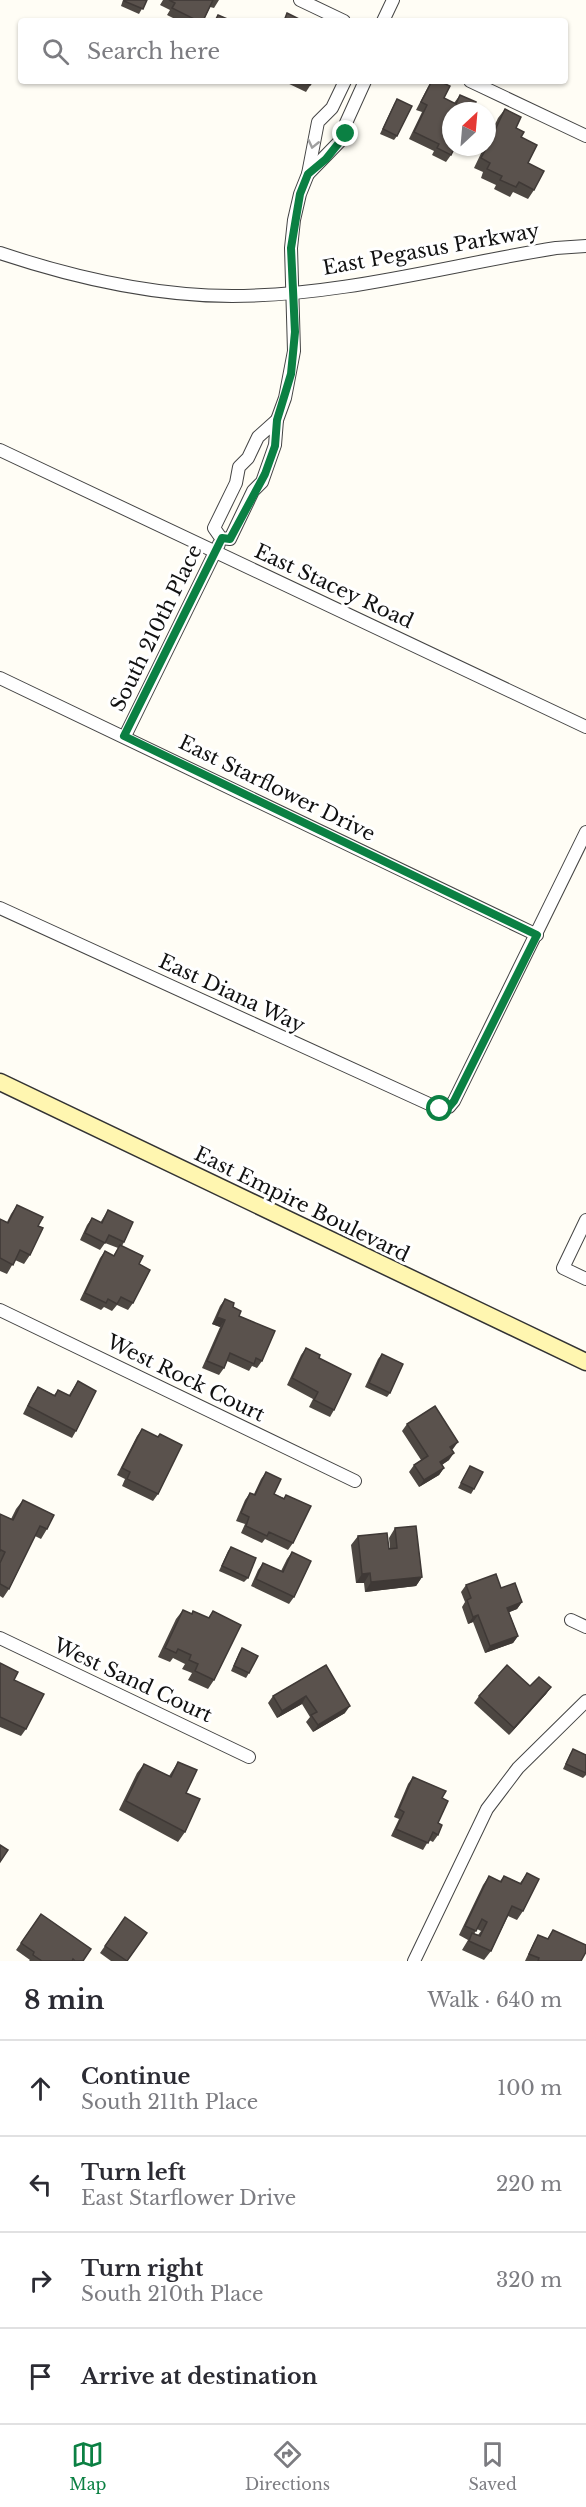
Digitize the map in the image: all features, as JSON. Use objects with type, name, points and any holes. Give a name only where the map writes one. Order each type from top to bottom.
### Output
[{"type":"street","points":[[300,0],[338,18]]},
{"type":"street","points":[[384,18],[393,0]]},
{"type":"street","name":"South 210th Place","points":[[277,420],[258,437],[248,458],[239,467],[236,483],[214,528],[222,538],[230,539],[254,491],[262,482],[275,446],[277,420],[285,398],[294,351],[291,248],[294,220],[300,194],[308,174],[318,122],[326,114],[343,84]]},
{"type":"street","name":"South 210th Place","points":[[308,174],[344,137],[346,123],[364,84]]},
{"type":"street","points":[[476,84],[586,136]]},
{"type":"street","points":[[326,114],[346,123]]},
{"type":"street","name":"East Pegasus Parkway","points":[[0,253],[68,275],[176,294],[232,296],[342,286],[556,248],[586,246]]},
{"type":"street","name":"East Stacey Road","points":[[0,450],[586,727]]},
{"type":"street","points":[[236,483],[254,491]]},
{"type":"street","name":"South 210th Place","points":[[124,736],[222,538]]},
{"type":"street","name":"East Starflower Drive","points":[[0,678],[537,935]]},
{"type":"street","points":[[537,935],[586,832]]},
{"type":"street","name":"East Diana Way","points":[[0,908],[429,1106],[440,1109],[449,1107],[454,1101],[537,935]]},
{"type":"street","name":"East Empire Boulevard","points":[[0,1082],[586,1362]]},
{"type":"street","points":[[586,1220],[563,1268],[586,1279]]},
{"type":"street","name":"West Rock Court","points":[[0,1310],[355,1480]]},
{"type":"street","points":[[571,1620],[586,1627]]},
{"type":"street","name":"West Sand Court","points":[[0,1638],[249,1756]]},
{"type":"street","points":[[414,1961],[487,1809],[518,1768],[586,1701]]},
{"type":"building","points":[[125,0],[147,0],[143,9]]},
{"type":"building","points":[[169,0],[213,0],[204,18],[192,18],[172,8],[175,3]]},
{"type":"building","points":[[287,13],[297,18],[285,18]]},
{"type":"building","points":[[430,84],[450,86],[444,98],[452,102],[442,102],[442,150],[437,148],[439,144],[414,132],[427,105],[421,102]]},
{"type":"building","points":[[460,95],[476,102],[457,102]]},
{"type":"building","points":[[397,99],[412,106],[397,136],[383,129]]},
{"type":"building","points":[[505,109],[521,117],[516,128],[524,132],[521,137],[537,145],[528,163],[544,171],[534,190],[519,182],[516,187],[500,180],[502,176],[487,169],[490,163],[481,158],[482,156],[496,156],[496,128]]},
{"type":"building","points":[[17,1205],[43,1217],[38,1226],[43,1228],[30,1255],[20,1250],[13,1265],[0,1258],[0,1219],[8,1223]]},
{"type":"building","points":[[108,1210],[133,1222],[124,1242],[109,1235],[105,1243],[85,1233],[92,1218],[102,1223]]},
{"type":"building","points":[[120,1245],[143,1256],[139,1264],[150,1270],[133,1303],[121,1297],[117,1304],[108,1299],[106,1303],[85,1293],[105,1251],[114,1256]]},
{"type":"building","points":[[225,1299],[234,1303],[233,1307],[241,1311],[239,1316],[275,1331],[262,1361],[256,1358],[254,1364],[230,1353],[224,1368],[207,1361],[225,1320],[217,1317]]},
{"type":"building","points":[[306,1348],[320,1355],[319,1358],[351,1374],[334,1410],[314,1400],[318,1392],[292,1378]]},
{"type":"building","points":[[382,1354],[403,1364],[390,1393],[369,1383]]},
{"type":"building","points":[[78,1381],[96,1391],[76,1431],[28,1406],[38,1387],[55,1396],[58,1390],[70,1396]]},
{"type":"building","points":[[435,1406],[458,1442],[450,1447],[454,1453],[440,1462],[444,1468],[424,1480],[414,1465],[428,1456],[407,1424]]},
{"type":"building","points":[[142,1429],[158,1437],[160,1434],[182,1445],[158,1494],[127,1479],[130,1472],[122,1468]]},
{"type":"building","points":[[470,1466],[483,1472],[474,1489],[461,1483]]},
{"type":"building","points":[[266,1472],[281,1479],[274,1494],[284,1499],[286,1495],[311,1506],[293,1543],[269,1532],[267,1536],[246,1526],[249,1517],[241,1513],[250,1493],[255,1495]]},
{"type":"building","points":[[23,1500],[54,1515],[47,1529],[40,1526],[9,1589],[0,1584],[0,1563],[5,1552],[0,1551],[0,1514],[13,1520]]},
{"type":"building","points":[[416,1526],[422,1577],[371,1582],[370,1573],[362,1574],[358,1536],[387,1533],[389,1549],[397,1548],[395,1528]]},
{"type":"building","points":[[231,1547],[256,1558],[248,1578],[222,1566]]},
{"type":"building","points":[[292,1552],[311,1561],[294,1597],[256,1579],[263,1563],[283,1572]]},
{"type":"building","points":[[496,1574],[501,1588],[515,1583],[522,1602],[507,1608],[518,1636],[490,1646],[478,1615],[473,1617],[467,1600],[471,1598],[466,1585]]},
{"type":"building","points":[[183,1610],[192,1614],[193,1611],[209,1618],[213,1611],[241,1625],[214,1680],[195,1671],[198,1664],[189,1660],[191,1655],[178,1649],[176,1653],[165,1648]]},
{"type":"building","points":[[242,1648],[258,1656],[249,1673],[234,1666]]},
{"type":"building","points":[[0,1663],[18,1672],[14,1680],[44,1694],[26,1729],[0,1717]]},
{"type":"building","points":[[326,1665],[350,1706],[318,1725],[311,1715],[317,1712],[306,1696],[282,1711],[273,1696]]},
{"type":"building","points":[[507,1665],[530,1686],[539,1677],[551,1687],[514,1728],[479,1696]]},
{"type":"building","points":[[573,1749],[586,1755],[586,1773],[566,1764]]},
{"type":"building","points":[[178,1762],[197,1770],[186,1793],[200,1799],[185,1832],[126,1801],[144,1764],[171,1777]]},
{"type":"building","points":[[413,1777],[446,1791],[442,1798],[448,1801],[438,1823],[442,1825],[438,1835],[433,1832],[428,1843],[396,1829],[404,1812],[399,1809]]},
{"type":"building","points":[[0,1845],[8,1850],[0,1862]]},
{"type":"building","points":[[527,1873],[539,1879],[523,1911],[512,1906],[491,1951],[469,1941],[472,1933],[480,1936],[487,1922],[482,1919],[476,1931],[465,1926],[489,1876],[501,1882],[504,1876],[521,1884]]},
{"type":"building","points":[[41,1914],[91,1949],[83,1961],[73,1959],[72,1961],[42,1961],[21,1943]]},
{"type":"building","points":[[125,1917],[147,1933],[127,1961],[105,1946]]},
{"type":"building","points":[[553,1930],[586,1945],[586,1952],[581,1961],[538,1961],[539,1958],[529,1954],[538,1935],[548,1939]]},
{"type":"route","points":[[346,134],[326,159],[308,174],[300,194],[291,248],[294,351],[291,374],[277,420],[275,446],[265,474],[230,539],[222,538],[124,736],[537,935],[454,1101],[449,1107],[440,1109]]}]
